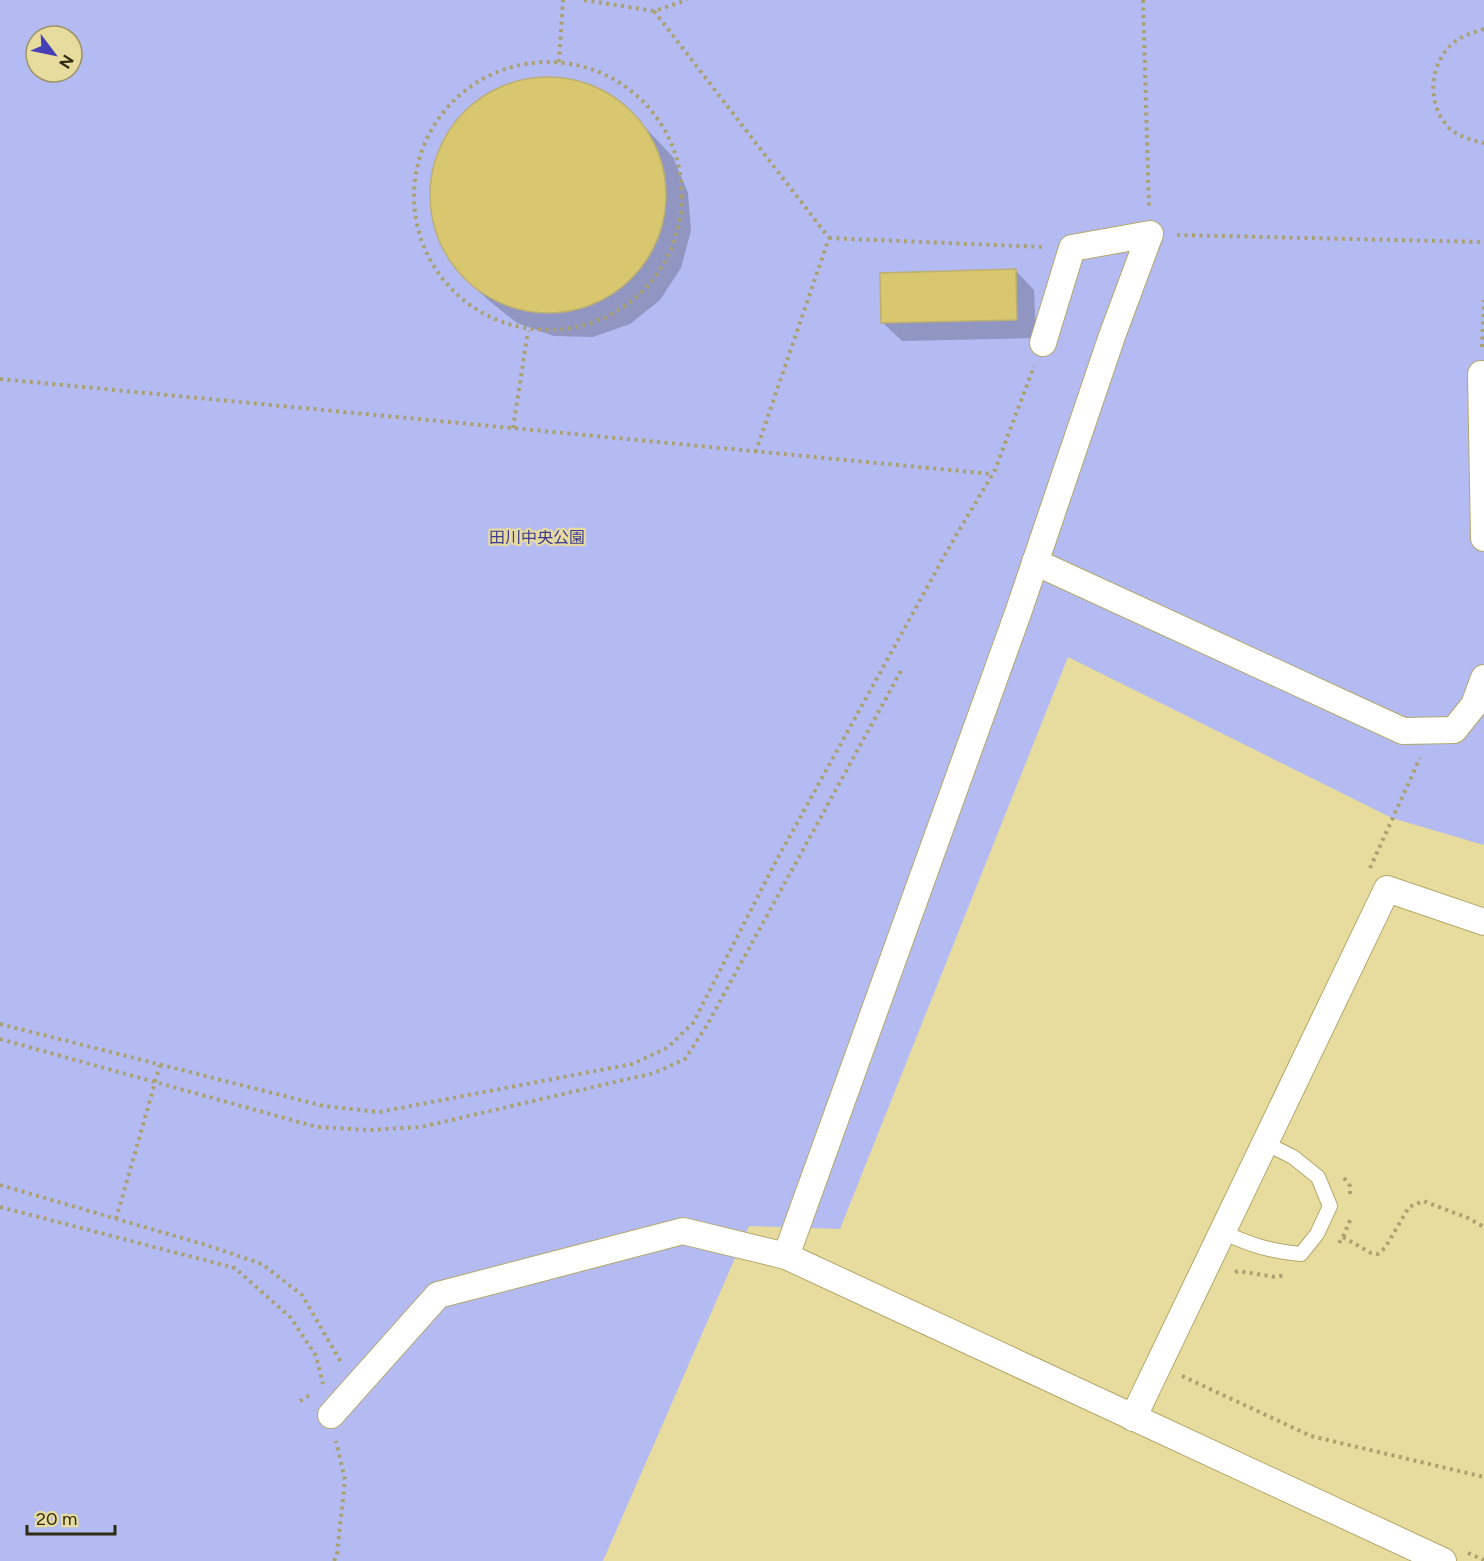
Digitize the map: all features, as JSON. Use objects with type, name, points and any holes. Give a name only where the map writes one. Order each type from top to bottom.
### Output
[{"type":"street","points":[[1042,343],[1072,248],[1150,234]]},
{"type":"street","points":[[786,1256],[1150,234]]},
{"type":"street","points":[[1481,374],[1484,538]]},
{"type":"street","points":[[1035,562],[1403,731],[1454,730],[1474,705],[1484,678]]},
{"type":"street","points":[[1133,1418],[1387,889],[1484,922]]},
{"type":"street","points":[[330,1415],[438,1295],[683,1231],[786,1256],[1133,1418],[1453,1556]]},
{"type":"lane","points":[[1222,1233],[1274,1252],[1301,1254],[1317,1234],[1330,1206],[1318,1176],[1293,1157],[1265,1143]]},
{"type":"path","points":[[560,62],[563,0]]},
{"type":"path","points":[[584,0],[654,11],[687,0]]},
{"type":"path","points":[[1143,0],[1150,234],[1484,242]]},
{"type":"path","points":[[654,11],[829,238]]},
{"type":"path","points":[[1484,29],[1467,34],[1451,44],[1439,59],[1433,76],[1433,95],[1439,113],[1450,129],[1467,139],[1484,143]]},
{"type":"path","points":[[551,60],[593,68],[631,88],[661,120],[679,159],[684,202],[674,244],[653,282],[618,312],[575,329],[528,331],[484,316],[448,288],[423,249],[413,204],[418,158],[438,117],[469,86],[508,67],[551,60]]},
{"type":"path","points":[[829,238],[1072,248]]},
{"type":"path","points":[[756,452],[829,238]]},
{"type":"path","points":[[1481,374],[1484,300]]},
{"type":"path","points":[[513,428],[528,331]]},
{"type":"path","points":[[0,1024],[324,1106],[379,1113],[632,1064],[667,1048],[693,1023],[775,863],[992,474],[1042,343]]},
{"type":"path","points":[[0,379],[992,474]]},
{"type":"path","points":[[0,1039],[317,1127],[379,1129],[421,1127],[654,1073],[685,1059],[707,1025],[902,669]]},
{"type":"path","points":[[1387,889],[1369,866],[1434,730]]},
{"type":"path","points":[[116,1219],[160,1065]]},
{"type":"path","points":[[1343,1177],[1350,1186],[1350,1196]]},
{"type":"path","points":[[0,1185],[206,1245],[262,1264],[302,1295],[344,1366]]},
{"type":"path","points":[[1343,1238],[1371,1253],[1378,1254],[1385,1248],[1409,1207],[1423,1202],[1468,1218],[1484,1227]]},
{"type":"path","points":[[0,1207],[235,1268],[291,1318],[316,1356],[345,1480],[337,1554],[334,1561]]},
{"type":"path","points":[[1336,1246],[1343,1238],[1352,1216]]},
{"type":"path","points":[[1228,1276],[1238,1271],[1275,1277],[1292,1274]]},
{"type":"path","points":[[1177,1384],[1186,1366]]},
{"type":"path","points":[[1181,1376],[1311,1436],[1484,1477]]},
{"type":"path","points":[[1453,1556],[1484,1560]]},
{"type":"green space","name":"田川中央公園","points":[[0,0],[1484,0],[1484,845],[1392,818],[1068,657],[840,1229],[749,1226],[603,1561],[0,1561]]},
{"type":"building","points":[[548,77],[593,86],[623,104],[639,120],[652,140],[661,161],[666,195],[657,240],[639,270],[623,286],[603,299],[582,308],[548,313],[503,304],[473,286],[457,270],[444,250],[435,229],[430,195],[439,150],[457,120],[473,104],[493,91],[514,82]]},
{"type":"building","points":[[1016,269],[1017,320],[881,323],[880,273]]}]
